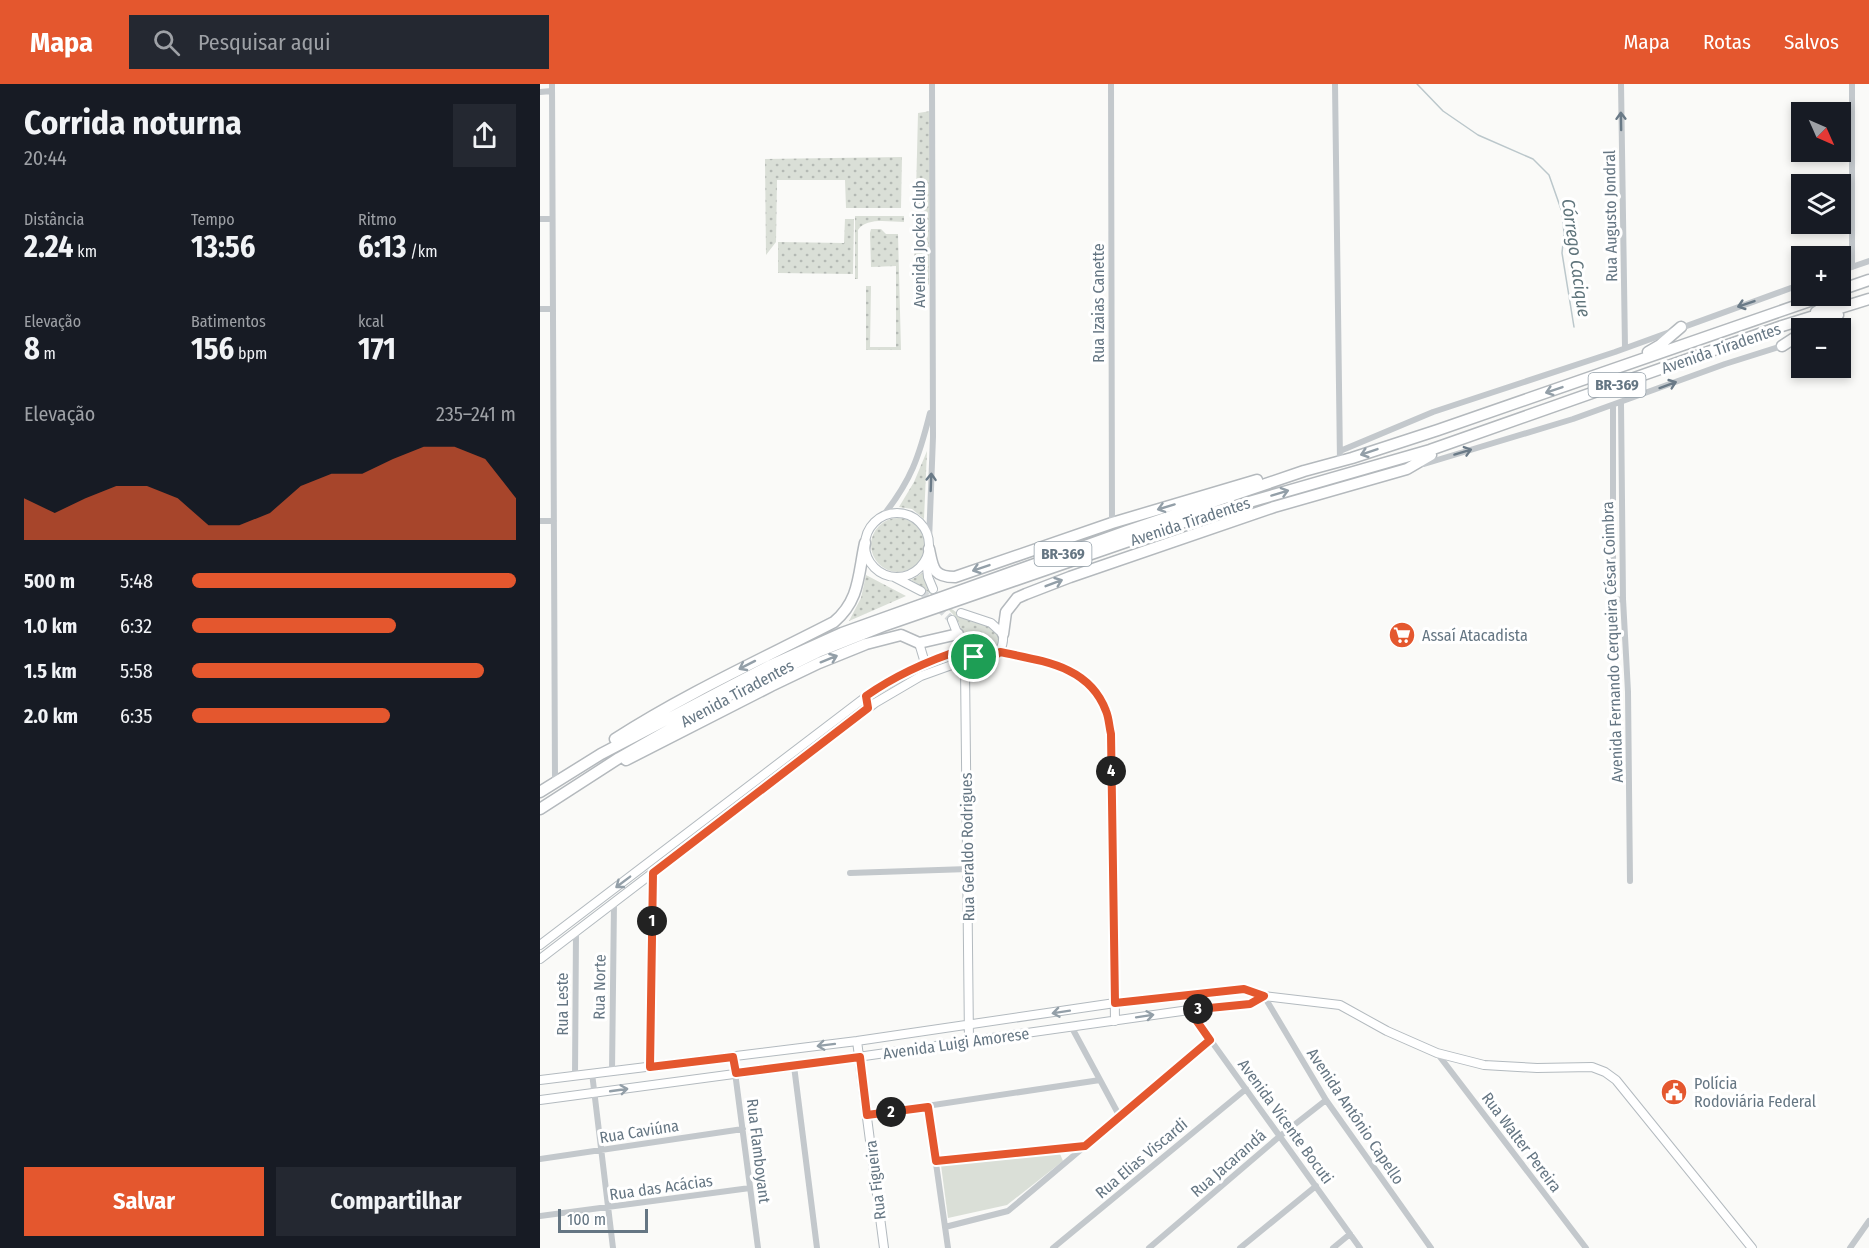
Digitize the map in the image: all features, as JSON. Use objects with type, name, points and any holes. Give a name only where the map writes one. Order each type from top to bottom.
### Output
[{"type":"highway","points":[[1851,286],[1869,280]]},
{"type":"highway","points":[[1830,318],[1869,300]]},
{"type":"highway","name":"Avenida Tiradentes","points":[[540,808],[588,777],[712,705],[820,651],[883,626],[1204,515],[1430,450],[1782,326],[1869,300]]},
{"type":"highway","name":"Avenida Tiradentes","points":[[540,792],[625,741],[771,664],[842,633],[1104,539],[1304,471],[1340,456],[1438,430],[1795,306]]},
{"type":"highway","points":[[1782,326],[1824,306]]},
{"type":"highway","points":[[1609,371],[1653,350],[1681,327]]},
{"type":"highway","points":[[1782,346],[1791,340]]},
{"type":"highway","points":[[1003,634],[1006,612],[1017,598],[1026,594],[1274,507],[1407,469],[1452,442]]},
{"type":"highway","points":[[928,550],[932,567],[936,571],[943,577],[956,577],[1112,523],[1260,479],[1304,471]]},
{"type":"highway","points":[[1204,515],[1274,507]]},
{"type":"highway","points":[[578,768],[601,748],[647,718],[742,667],[834,622],[849,607],[853,599],[865,543]]},
{"type":"highway","points":[[588,777],[640,754],[819,663],[866,644],[901,635],[919,643],[958,634]]},
{"type":"street","name":"Avenida Jockei Club","points":[[928,550],[933,437],[932,84]]},
{"type":"street","name":"Rua Izaias Canette","points":[[1111,84],[1112,523]]},
{"type":"street","points":[[1335,84],[1340,456],[1433,412],[1625,348],[1791,288]]},
{"type":"street","name":"Rua Augusto Jondral","points":[[1621,84],[1625,348]]},
{"type":"street","points":[[1852,84],[1852,267],[1869,261]]},
{"type":"street","points":[[540,92],[552,88],[555,782]]},
{"type":"street","points":[[540,219],[552,219]]},
{"type":"street","points":[[540,309],[552,309]]},
{"type":"street","points":[[1407,469],[1621,403],[1725,364],[1782,346]]},
{"type":"street","name":"Avenida Jockei Club","points":[[882,517],[899,496],[912,471],[921,448],[932,403]]},
{"type":"street","name":"Avenida Fernando Cerqueira César Coimbra","points":[[1621,403],[1630,881]]},
{"type":"street","points":[[1613,405],[1613,600],[1623,600]]},
{"type":"street","points":[[921,591],[882,573],[873,566],[867,555],[865,543],[870,528],[882,517],[894,513],[912,516],[925,529],[928,576],[933,589]]},
{"type":"street","points":[[540,522],[554,521]]},
{"type":"street","points":[[894,577],[913,573],[928,550]]},
{"type":"street","points":[[540,959],[868,708],[921,676],[974,657],[986,659],[1000,652],[1004,645],[1003,634],[990,623],[961,613]]},
{"type":"street","points":[[952,620],[964,649],[974,657]]},
{"type":"street","points":[[919,643],[925,663]]},
{"type":"street","points":[[540,945],[866,696],[925,663],[964,649]]},
{"type":"street","points":[[1000,652],[1048,662],[1071,670],[1093,688],[1107,712],[1111,734],[1115,1021]]},
{"type":"street","name":"Rua Geraldo Rodrigues","points":[[969,1041],[965,667],[974,657]]},
{"type":"street","points":[[866,696],[868,708]]},
{"type":"street","points":[[850,873],[968,869]]},
{"type":"street","points":[[650,1067],[653,873]]},
{"type":"street","name":"Rua Norte","points":[[612,1071],[614,903]]},
{"type":"street","name":"Rua Leste","points":[[575,1076],[576,932]]},
{"type":"street","name":"Avenida Luigi Amorese","points":[[540,1080],[857,1041],[1115,1003],[1244,989],[1264,996],[1340,1005],[1387,1031],[1437,1053],[1484,1065],[1537,1068],[1592,1066],[1605,1072],[1616,1080],[1752,1248]]},
{"type":"street","name":"Avenida Luigi Amorese","points":[[540,1100],[1189,1010],[1250,1004],[1264,996]]},
{"type":"street","name":"Avenida Antônio Capello","points":[[1264,996],[1326,1100],[1431,1248]]},
{"type":"street","name":"Avenida Vicente Bocuti","points":[[1189,1010],[1360,1248]]},
{"type":"street","points":[[1071,1026],[1120,1117]]},
{"type":"street","points":[[945,1227],[1008,1212],[1210,1040]]},
{"type":"street","name":"Rua Figueira","points":[[857,1041],[884,1248]]},
{"type":"street","name":"Rua Walter Pereira","points":[[1437,1053],[1586,1248]]},
{"type":"street","name":"Rua Flamboyant","points":[[733,1057],[758,1248]]},
{"type":"street","points":[[794,1066],[817,1248]]},
{"type":"street","points":[[592,1074],[613,1248]]},
{"type":"street","points":[[867,1115],[1100,1080]]},
{"type":"street","name":"Rua Elias Viscardi","points":[[1053,1248],[1246,1089]]},
{"type":"street","name":"Rua Jacarandá","points":[[1149,1248],[1280,1136],[1326,1100]]},
{"type":"street","points":[[928,1107],[948,1248]]},
{"type":"street","name":"Rua Caviúna","points":[[540,1159],[743,1128]]},
{"type":"street","points":[[936,1161],[1085,1146]]},
{"type":"street","points":[[1063,1148],[1067,1160]]},
{"type":"street","points":[[1240,1248],[1316,1186]]},
{"type":"street","name":"Rua das Acácias","points":[[540,1216],[750,1188]]},
{"type":"street","points":[[1850,1248],[1869,1221]]},
{"type":"street","points":[[1333,1248],[1350,1234]]},
{"type":"shaded area","points":[[931,111],[929,285],[914,274],[918,113]]},
{"type":"shaded area","points":[[902,157],[901,208],[846,208],[845,180],[777,180],[776,242],[766,255],[765,159]]},
{"type":"shaded area","points":[[855,216],[904,216],[904,222],[872,222],[858,230],[858,279],[855,279]]},
{"type":"shaded area","points":[[845,219],[854,219],[853,274],[778,273],[778,242],[844,243]]},
{"type":"shaded area","points":[[871,229],[881,229],[886,234],[898,234],[901,350],[866,350],[866,286],[871,286],[870,347],[896,347],[896,266],[871,267]]},
{"type":"shaded area","points":[[927,451],[924,519],[912,509],[899,507],[914,482]]},
{"type":"shaded area","points":[[893,518],[903,518],[913,522],[921,530],[925,545],[921,560],[913,568],[903,572],[893,572],[883,568],[875,560],[871,550],[871,540],[875,530],[883,522]]},
{"type":"shaded area","points":[[924,572],[930,590],[943,602],[966,619],[995,631],[999,644],[995,649],[983,654],[976,653],[969,648],[953,614],[911,580]]},
{"type":"shaded area","points":[[866,575],[906,596],[849,621],[861,598]]},
{"type":"shaded area","points":[[1058,1149],[1063,1161],[1007,1205],[948,1218],[941,1165]]},
{"type":"waterway","name":"Córrego Cacique","points":[[1417,84],[1443,111],[1478,135],[1533,159],[1549,175],[1562,212],[1564,233],[1562,253],[1574,327]]},
{"type":"tunnel","points":[[921,591],[952,620]]},
{"type":"place","name":"Assaí Atacadista","points":[[1402,635]]},
{"type":"place","name":"Polícia Rodoviária Federal","points":[[1674,1092]]},
{"type":"route","points":[[964,649],[974,657],[986,659],[1000,652],[1048,662],[1071,670],[1093,688],[1107,712],[1111,734],[1115,1003],[1244,989],[1264,996],[1250,1004],[1189,1010],[1210,1040],[1085,1146],[936,1161],[928,1107],[867,1115],[860,1057],[736,1073],[733,1057],[650,1067],[653,873],[868,708],[866,696],[925,663],[944,656],[964,649]]}]
